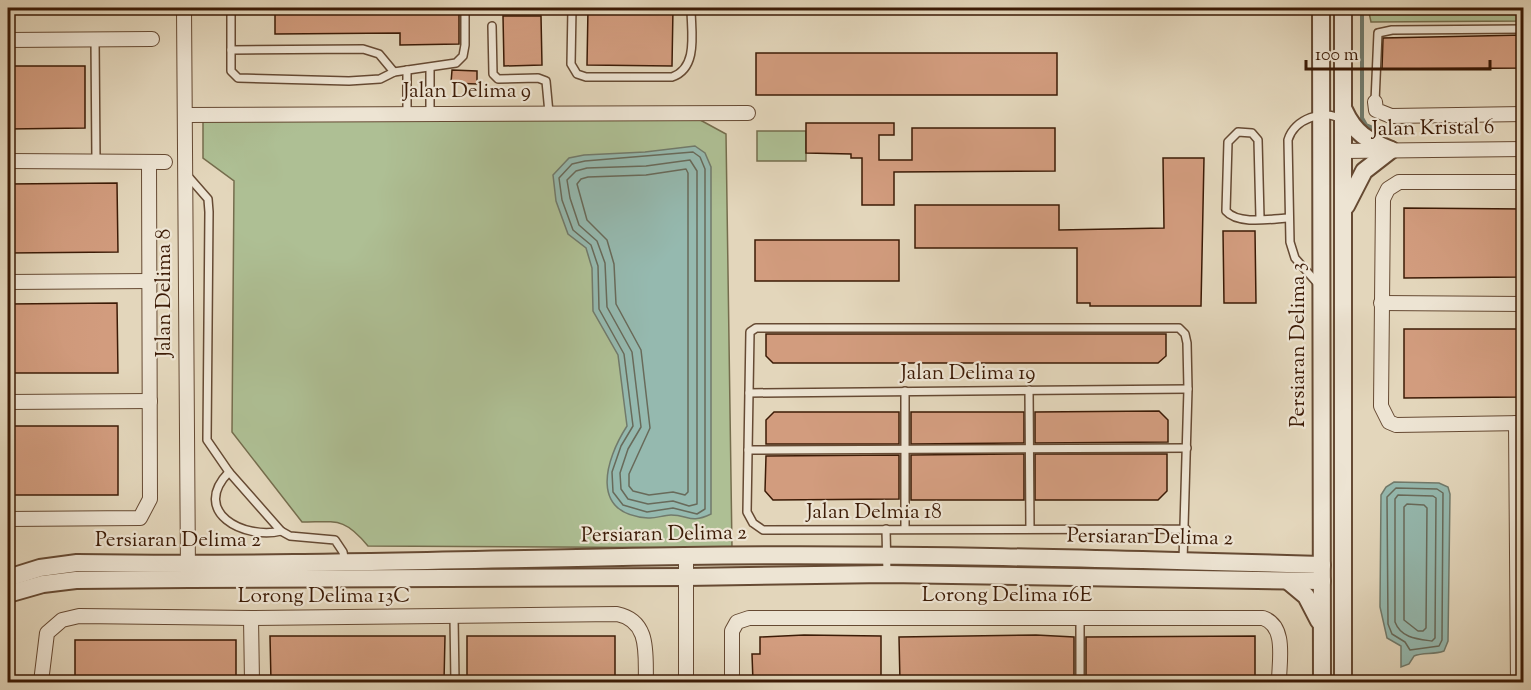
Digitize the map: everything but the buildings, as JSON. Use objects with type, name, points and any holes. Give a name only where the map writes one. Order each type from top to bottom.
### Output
[{"type":"street","name":"Jalan Delima 8","points":[[184,8],[188,572]]},
{"type":"street","name":"Persiaran Delima 3","points":[[1321,8],[1324,573],[1322,682]]},
{"type":"street","name":"Persiaran Delima 3","points":[[1343,8],[1343,682]]},
{"type":"street","points":[[8,40],[152,39]]},
{"type":"street","points":[[1375,102],[1376,110],[1391,116],[1524,114]]},
{"type":"street","name":"Jalan Delima 9","points":[[185,115],[748,113]]},
{"type":"street","points":[[1343,113],[1362,137],[1391,150],[1364,171],[1351,191],[1343,215]]},
{"type":"street","points":[[1322,132],[1331,145],[1343,151],[1327,165],[1322,178]]},
{"type":"street","name":"Jalan Kristal 6","points":[[1343,151],[1524,149]]},
{"type":"street","points":[[8,161],[165,162]]},
{"type":"street","points":[[8,519],[140,519],[150,499],[149,162]]},
{"type":"street","points":[[1518,682],[1520,423],[1396,425],[1384,416],[1381,303],[1383,199],[1388,189],[1399,182],[1524,182]]},
{"type":"street","points":[[8,282],[150,281]]},
{"type":"street","points":[[1381,303],[1524,304]]},
{"type":"street","points":[[8,402],[150,401]]},
{"type":"street","points":[[1322,530],[1308,551],[1288,572],[1306,596],[1322,628]]},
{"type":"street","points":[[1343,553],[1324,573],[1343,591]]},
{"type":"street","name":"Persiaran Delima 2","points":[[8,594],[76,580],[188,572],[345,564],[686,556],[888,555],[1183,561],[1288,572]]},
{"type":"street","points":[[686,556],[686,682]]},
{"type":"street","name":"Persiaran Delima 2","points":[[8,578],[40,568],[77,563],[188,572],[686,577],[1324,573]]},
{"type":"street","name":"Lorong Delima 13C","points":[[41,682],[47,633],[62,620],[79,616],[251,618],[617,614],[630,617],[640,627],[644,637],[646,682]]},
{"type":"street","name":"Lorong Delima 16E","points":[[732,682],[732,631],[737,622],[749,618],[1080,617],[1263,618],[1272,621],[1279,636],[1279,682]]},
{"type":"street","points":[[251,618],[252,682]]},
{"type":"lane","points":[[231,8],[231,71],[245,80],[349,81],[380,79],[394,72],[456,63],[463,56],[465,8]]},
{"type":"lane","points":[[572,8],[571,64],[577,74],[672,77],[683,73],[690,63],[691,8]]},
{"type":"lane","points":[[492,26],[493,74],[498,79],[538,78],[546,81],[549,113]]},
{"type":"lane","points":[[1375,102],[1378,33],[1392,30],[1524,30]]},
{"type":"lane","points":[[95,39],[96,161]]},
{"type":"lane","points":[[231,50],[372,50],[379,54],[394,72]]},
{"type":"lane","points":[[430,68],[430,113]]},
{"type":"lane","points":[[407,70],[407,113]]},
{"type":"lane","points":[[1322,288],[1295,258],[1290,242],[1288,218],[1290,134],[1296,126],[1322,114],[1343,113]]},
{"type":"lane","points":[[1260,218],[1258,140],[1252,132],[1238,132],[1228,142],[1226,211],[1233,218],[1260,218],[1288,218]]},
{"type":"lane","points":[[185,173],[208,199],[207,440],[229,472],[281,531],[290,536],[335,540],[344,552],[345,564]]},
{"type":"lane","name":"Jalan Delmia 18","points":[[1186,529],[763,530],[753,523],[747,512],[749,336],[756,328],[1170,326],[1179,328],[1185,334],[1188,389]]},
{"type":"lane","points":[[1183,561],[1186,529],[1188,389]]},
{"type":"lane","name":"Jalan Delima 19","points":[[749,393],[1188,389]]},
{"type":"lane","points":[[1029,390],[1030,529]]},
{"type":"lane","points":[[905,391],[905,529]]},
{"type":"lane","points":[[748,450],[1187,448]]},
{"type":"lane","points":[[229,472],[219,482],[216,490],[216,507],[221,516],[254,532],[281,531]]},
{"type":"lane","points":[[886,529],[887,574]]},
{"type":"lane","points":[[454,617],[455,682]]},
{"type":"lane","points":[[1080,617],[1080,682]]},
{"type":"green space","points":[[1368,8],[1523,8],[1523,21],[1371,22]]},
{"type":"green space","points":[[691,115],[726,134],[732,548],[368,546],[352,530],[339,523],[302,522],[232,432],[234,181],[203,158],[203,118]]},
{"type":"green space","points":[[757,131],[806,131],[806,161],[757,161]]},
{"type":"water","points":[[695,146],[705,153],[711,167],[711,514],[694,519],[677,515],[648,518],[629,514],[617,507],[610,496],[607,483],[608,469],[627,426],[618,355],[593,311],[592,268],[586,248],[568,234],[556,201],[553,175],[569,158]]},
{"type":"water","points":[[1394,482],[1439,483],[1448,487],[1450,494],[1448,641],[1444,651],[1414,656],[1409,664],[1401,667],[1401,646],[1387,638],[1380,607],[1381,495],[1386,487]]},
{"type":"waterway","points":[[1362,8],[1362,118],[1366,125],[1373,128]]}]
